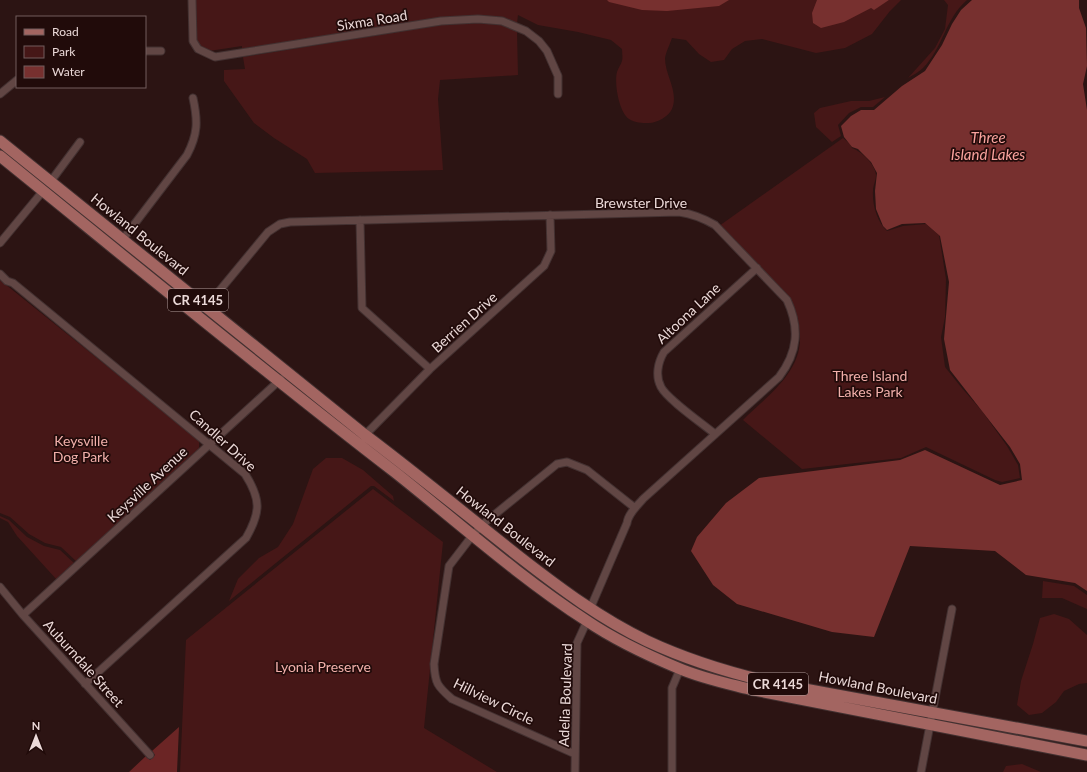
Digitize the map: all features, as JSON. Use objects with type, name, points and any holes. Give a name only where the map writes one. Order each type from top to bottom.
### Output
[{"type":"main road","name":"Howland Boulevard","points":[[0,141],[481,527],[562,590],[607,619],[647,641],[700,662],[745,676],[1087,741]]},
{"type":"main road","name":"Howland Boulevard","points":[[0,156],[472,536],[587,621],[629,645],[680,669],[709,679],[749,689],[1087,755]]},
{"type":"main road","points":[[587,621],[595,618],[599,621],[607,619]]},
{"type":"street","name":"Sixma Road","points":[[192,0],[193,41],[198,49],[210,56],[215,57],[441,22],[478,19],[502,21],[526,31],[539,40],[547,51],[558,76],[558,94]]},
{"type":"street","points":[[146,51],[161,51]]},
{"type":"street","points":[[0,94],[16,81]]},
{"type":"street","points":[[123,239],[187,155],[193,144],[196,136],[193,98]]},
{"type":"street","points":[[51,181],[80,142]]},
{"type":"street","points":[[0,243],[43,191]]},
{"type":"street","name":"Brewster Drive","points":[[206,307],[268,232],[280,224],[290,222],[679,212],[703,218],[715,225],[787,300],[795,326],[795,341],[792,354],[779,376],[643,499],[635,508],[628,519],[590,608]]},
{"type":"street","name":"Berrien Drive","points":[[365,435],[430,369],[544,266],[551,251],[550,215]]},
{"type":"street","points":[[360,220],[362,308],[430,369]]},
{"type":"street","name":"Altoona Lane","points":[[715,434],[668,395],[661,387],[657,374],[660,360],[664,352],[757,268]]},
{"type":"street","name":"Candler Drive","points":[[0,274],[7,281],[13,283],[245,474],[254,488],[257,502],[257,512],[254,524],[246,538],[85,684]]},
{"type":"street","name":"Keysville Avenue","points":[[23,615],[288,372]]},
{"type":"street","points":[[481,527],[557,464],[567,462],[587,470],[635,508]]},
{"type":"street","name":"Hillview Circle","points":[[481,527],[472,536],[449,566],[434,664],[435,680],[442,690],[452,699],[575,754]]},
{"type":"street","name":"Auburndale Street","points":[[0,587],[23,615],[150,755]]},
{"type":"street","points":[[921,772],[952,608]]},
{"type":"street","name":"Adelia Boulevard","points":[[575,772],[577,643],[587,621]]},
{"type":"street","points":[[672,772],[672,688],[680,669]]},
{"type":"green space","points":[[195,0],[829,0],[862,5],[874,9],[889,0],[901,0],[890,11],[872,34],[845,48],[816,53],[762,39],[745,41],[732,49],[724,60],[711,62],[699,54],[686,40],[672,38],[665,58],[667,71],[673,90],[674,102],[672,109],[668,114],[656,122],[649,123],[631,120],[622,110],[618,97],[616,77],[622,62],[622,49],[611,40],[538,25],[518,15],[517,23],[503,17],[478,15],[441,18],[242,50],[242,46],[209,51],[200,46],[196,40]]},
{"type":"green space","points":[[944,0],[967,0],[954,16],[930,60],[921,69],[908,78],[935,48],[945,29],[948,5]]},
{"type":"green space","points":[[478,23],[501,25],[517,31],[518,75],[440,80],[438,99],[443,170],[315,173],[307,159],[254,123],[224,81],[224,70],[245,69],[243,57],[441,25]]},
{"type":"green space","points":[[885,97],[873,107],[861,107],[849,113],[838,125],[841,136],[832,142],[816,127],[814,113],[820,108],[851,101],[869,101]]},
{"type":"green space","name":"Three Island Lakes Park","points":[[843,138],[852,148],[864,155],[871,163],[875,171],[876,179],[873,187],[873,201],[878,218],[883,227],[887,231],[903,226],[926,224],[939,235],[946,279],[945,317],[941,337],[945,367],[982,411],[1007,446],[1018,465],[1020,478],[1002,482],[995,480],[926,447],[901,458],[802,469],[743,420],[774,391],[791,369],[797,356],[800,343],[799,328],[794,313],[719,226]]},
{"type":"green space","name":"Keysville Dog Park","points":[[0,280],[199,440],[199,449],[77,562],[61,547],[45,543],[29,534],[10,517],[0,513]]},
{"type":"green space","points":[[326,458],[342,458],[363,470],[393,496],[394,501],[374,486],[371,486],[229,601],[238,579],[259,558],[278,547],[293,524],[313,469]]},
{"type":"green space","name":"Lyonia Preserve","points":[[373,489],[443,542],[424,728],[497,772],[180,772],[186,640]]},
{"type":"green space","points":[[0,516],[9,520],[27,537],[44,546],[60,550],[74,563],[57,580],[17,536],[8,522],[0,518]]},
{"type":"green space","points":[[1043,581],[1074,586],[1087,595],[1087,609],[1062,598],[1042,598]]},
{"type":"green space","points":[[1054,614],[1069,619],[1087,635],[1087,683],[1079,684],[1064,691],[1056,702],[1042,713],[1029,715],[1017,705],[1021,681],[1040,618]]},
{"type":"green space","points":[[1022,764],[1041,772],[1003,772],[1006,766]]},
{"type":"shaded area","points":[[179,727],[177,772],[129,772],[146,756],[150,760],[155,755],[152,751]]},
{"type":"water","points":[[607,0],[729,0],[719,6],[667,11],[642,10],[609,2]]},
{"type":"water","points":[[817,0],[889,0],[874,10],[871,8],[844,22],[821,28],[813,23],[812,13]]},
{"type":"water","name":"Three Island Lakes","points":[[972,0],[1079,0],[1079,8],[1086,28],[1087,66],[1083,84],[1087,110],[1087,591],[1075,583],[1026,575],[995,551],[910,546],[874,637],[832,632],[737,604],[713,585],[691,551],[697,537],[726,503],[759,478],[900,460],[925,450],[1000,485],[1022,480],[1020,464],[1010,447],[950,370],[944,339],[949,282],[940,236],[925,223],[902,224],[887,230],[883,226],[876,209],[875,191],[877,173],[871,162],[858,149],[852,147],[844,137],[841,126],[851,116],[861,110],[874,110],[902,86],[925,71],[942,45],[952,24],[961,10]]}]
